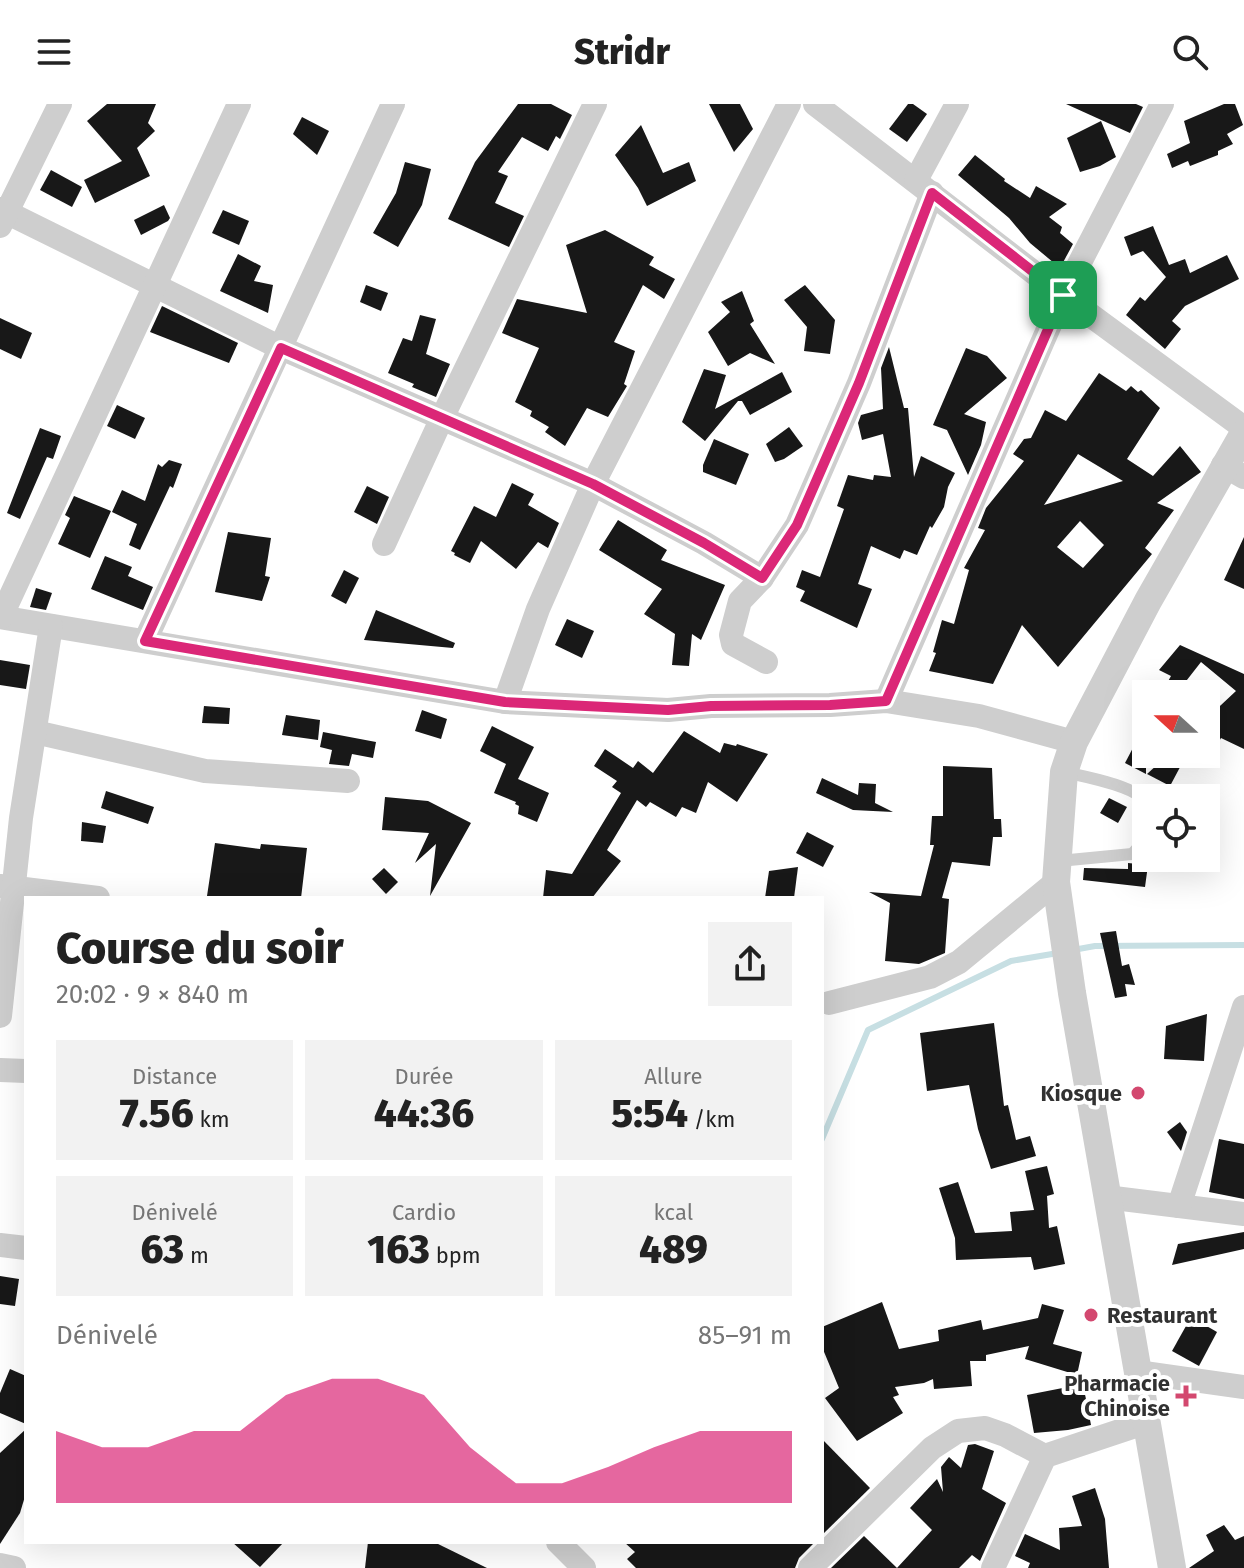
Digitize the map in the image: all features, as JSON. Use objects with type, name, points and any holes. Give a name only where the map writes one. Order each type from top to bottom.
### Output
[{"type":"street","points":[[60,104],[2,216],[154,285],[281,348],[593,484],[762,578]]},
{"type":"street","points":[[239,104],[1,617],[505,702],[668,710],[886,701],[979,716],[1074,742]]},
{"type":"street","points":[[145,641],[393,104]]},
{"type":"street","points":[[384,544],[595,104]]},
{"type":"street","points":[[505,702],[538,609],[593,484],[789,104]]},
{"type":"street","points":[[815,104],[1244,430],[1234,471],[1148,601],[1074,742],[1064,772],[1056,871],[1072,993],[1172,1568]]},
{"type":"street","points":[[766,662],[733,644],[731,635],[740,601],[762,578],[797,525],[859,383],[924,186],[957,104]]},
{"type":"street","points":[[886,701],[1063,295],[1162,104]]},
{"type":"street","points":[[0,1016],[6,886],[51,626]]},
{"type":"street","points":[[35,732],[205,771],[348,781]]},
{"type":"street","points":[[829,1003],[930,977],[959,962],[1056,871]]},
{"type":"street","points":[[6,886],[83,896]]},
{"type":"street","points":[[1179,1206],[1244,1007]]},
{"type":"street","points":[[0,1070],[24,1071]]},
{"type":"street","points":[[1106,1197],[1244,1214]]},
{"type":"street","points":[[0,1245],[24,1248]]},
{"type":"street","points":[[1137,1372],[1244,1387]]},
{"type":"street","points":[[810,1568],[932,1448],[958,1431],[985,1428],[1045,1456],[1147,1422]]},
{"type":"street","points":[[993,1568],[1045,1456]]},
{"type":"street","points":[[560,1544],[584,1568]]},
{"type":"street","points":[[0,1565],[14,1568]]},
{"type":"lane","points":[[1056,871],[1132,854],[1140,847],[1143,838],[1145,803],[1140,796],[1130,790],[1064,772]]},
{"type":"building","points":[[107,104],[156,104],[148,123],[155,131],[137,148],[150,176],[95,203],[84,180],[122,161],[87,121]]},
{"type":"building","points":[[518,104],[551,104],[572,115],[560,139],[556,136],[548,151],[522,137],[498,172],[508,176],[495,203],[524,216],[509,247],[448,219],[475,162]]},
{"type":"building","points":[[709,104],[740,104],[753,129],[734,152]]},
{"type":"building","points":[[908,104],[927,114],[907,142],[889,129]]},
{"type":"building","points":[[1066,104],[1136,104],[1143,107],[1130,133]]},
{"type":"building","points":[[1224,104],[1235,104],[1243,125],[1227,134],[1233,144],[1218,151],[1218,155],[1190,166],[1188,161],[1172,168],[1167,154],[1190,143],[1184,121]]},
{"type":"building","points":[[302,117],[329,131],[317,155],[293,134]]},
{"type":"building","points":[[1101,121],[1116,157],[1080,172],[1067,138]]},
{"type":"building","points":[[641,125],[663,173],[689,162],[696,181],[647,206],[615,155]]},
{"type":"building","points":[[975,155],[1004,181],[1030,198],[1036,186],[1067,204],[1049,217],[1062,227],[1060,233],[1073,244],[1060,268],[1030,243],[1009,218],[958,175]]},
{"type":"building","points":[[405,162],[431,169],[422,205],[398,247],[373,233],[396,193]]},
{"type":"building","points":[[51,170],[82,187],[72,207],[40,190]]},
{"type":"building","points":[[164,205],[170,218],[168,221],[141,235],[134,220]]},
{"type":"building","points":[[223,210],[249,221],[239,245],[212,233]]},
{"type":"building","points":[[1153,226],[1169,265],[1185,259],[1190,273],[1227,255],[1239,279],[1185,306],[1172,321],[1181,329],[1165,349],[1126,315],[1140,297],[1145,301],[1166,277],[1143,251],[1131,256],[1124,237]]},
{"type":"building","points":[[605,230],[654,257],[649,265],[675,279],[664,299],[643,285],[614,342],[635,351],[624,384],[627,386],[608,417],[587,408],[565,446],[545,432],[549,427],[530,416],[532,411],[515,402],[539,348],[502,333],[517,299],[587,313],[566,245]]},
{"type":"building","points":[[238,254],[261,266],[254,281],[273,285],[268,313],[220,291]]},
{"type":"building","points":[[366,285],[388,293],[381,311],[360,302]]},
{"type":"building","points":[[805,285],[835,320],[830,354],[804,351],[807,327],[784,300]]},
{"type":"building","points":[[742,291],[754,321],[750,324],[775,364],[750,353],[728,366],[708,332],[730,312],[721,302]]},
{"type":"building","points":[[162,306],[238,343],[229,363],[150,332]]},
{"type":"building","points":[[420,315],[436,319],[426,354],[450,364],[436,397],[388,373],[403,338],[412,341]]},
{"type":"building","points":[[0,318],[32,333],[21,359],[0,349]]},
{"type":"building","points":[[889,347],[904,408],[908,408],[914,477],[921,456],[955,473],[944,507],[932,528],[930,526],[917,555],[904,550],[900,559],[871,546],[858,584],[872,589],[857,628],[800,601],[805,591],[796,587],[802,570],[820,577],[844,509],[837,506],[848,475],[873,480],[874,475],[891,477],[883,434],[862,440],[858,423],[861,415],[883,409],[881,368]]},
{"type":"building","points":[[966,348],[987,356],[1007,378],[964,414],[986,422],[981,445],[968,475],[947,430],[933,425]]},
{"type":"building","points":[[704,369],[726,375],[715,409],[782,372],[792,392],[750,415],[742,401],[738,401],[705,441],[682,422]]},
{"type":"building","points":[[1099,373],[1126,391],[1131,386],[1138,392],[1141,390],[1160,408],[1127,459],[1153,476],[1180,446],[1201,472],[1157,503],[1174,510],[1145,548],[1152,554],[1058,667],[1022,625],[993,684],[929,671],[942,620],[954,624],[969,570],[964,568],[985,530],[978,528],[986,508],[1024,461],[1013,454],[1024,439],[1031,438],[1045,410],[1066,421]],"holes":[[[1078,454],[1123,481],[1044,505]],[[1080,521],[1104,545],[1083,568],[1057,547]]]},
{"type":"building","points":[[117,405],[145,418],[135,439],[107,426]]},
{"type":"building","points":[[789,427],[803,446],[775,462],[766,444]]},
{"type":"building","points":[[40,428],[61,436],[53,459],[47,457],[20,519],[7,513]]},
{"type":"building","points":[[714,439],[749,454],[736,485],[703,472]]},
{"type":"building","points":[[169,460],[182,464],[173,488],[170,486],[140,550],[129,545],[137,524],[112,512],[122,490],[145,501],[158,464],[162,467]]},
{"type":"building","points":[[512,483],[534,494],[528,505],[559,523],[548,548],[538,542],[516,569],[481,541],[470,563],[454,555],[451,551],[474,506],[496,517]]},
{"type":"building","points":[[367,486],[389,497],[377,524],[354,512]]},
{"type":"building","points":[[74,496],[111,511],[90,558],[58,544],[70,518],[65,515]]},
{"type":"building","points":[[618,520],[667,550],[661,560],[725,585],[701,640],[692,634],[689,666],[672,665],[675,634],[644,614],[662,589],[599,550]]},
{"type":"building","points":[[228,532],[271,538],[265,576],[270,577],[262,601],[215,592]]},
{"type":"building","points":[[1244,537],[1244,589],[1224,580]]},
{"type":"building","points":[[105,556],[132,567],[128,576],[153,587],[143,610],[91,589]]},
{"type":"building","points":[[344,570],[359,578],[346,604],[331,596]]},
{"type":"building","points":[[36,588],[52,593],[46,610],[30,607]]},
{"type":"building","points":[[376,610],[455,643],[453,648],[364,640]]},
{"type":"building","points":[[567,619],[594,631],[582,658],[555,645]]},
{"type":"building","points":[[1180,645],[1244,674],[1244,749],[1220,740],[1220,706],[1236,691],[1201,662],[1187,680],[1169,680],[1171,676],[1159,670]]},
{"type":"building","points":[[0,660],[30,665],[26,689],[0,685]]},
{"type":"building","points":[[204,706],[230,708],[229,724],[202,723]]},
{"type":"building","points":[[422,710],[447,719],[441,739],[415,731]]},
{"type":"building","points":[[286,715],[320,720],[318,740],[282,735]]},
{"type":"building","points":[[492,726],[534,747],[518,779],[549,793],[537,822],[518,814],[516,802],[494,793],[506,764],[480,751]]},
{"type":"building","points":[[684,731],[720,753],[724,743],[768,754],[737,802],[708,782],[696,813],[682,807],[676,817],[650,802],[646,807],[637,800],[607,850],[621,861],[594,896],[543,896],[546,870],[572,874],[621,793],[612,787],[617,781],[594,766],[605,749],[633,768],[638,761],[653,773]]},
{"type":"building","points":[[323,732],[376,742],[373,758],[352,754],[349,766],[329,764],[332,750],[320,747]]},
{"type":"building","points":[[1132,750],[1132,767],[1125,763]]},
{"type":"building","points":[[943,766],[992,768],[994,819],[1001,819],[1002,837],[993,837],[990,866],[952,862],[942,898],[949,899],[945,953],[919,964],[885,961],[890,903],[869,892],[921,896],[934,845],[930,845],[932,816],[943,816]]},
{"type":"building","points":[[1154,768],[1180,768],[1171,784],[1147,774]]},
{"type":"building","points":[[822,778],[858,795],[859,783],[876,784],[875,803],[893,812],[853,810],[816,793]]},
{"type":"building","points":[[106,791],[154,807],[148,824],[101,808]]},
{"type":"building","points":[[385,797],[428,801],[471,823],[430,896],[436,844],[415,863],[429,833],[382,830]]},
{"type":"building","points":[[1109,798],[1127,807],[1118,823],[1100,813]]},
{"type":"building","points":[[82,822],[106,826],[103,843],[81,841]]},
{"type":"building","points":[[807,832],[834,846],[823,867],[796,853]]},
{"type":"building","points":[[215,843],[260,849],[261,844],[307,848],[301,896],[207,896]]},
{"type":"building","points":[[1128,863],[1132,863],[1132,872],[1147,872],[1145,887],[1083,880],[1084,868],[1128,869]]},
{"type":"building","points":[[798,867],[794,896],[765,896],[769,871]]},
{"type":"building","points":[[384,868],[398,882],[386,894],[372,879]]},
{"type":"building","points":[[1116,931],[1122,966],[1129,964],[1135,985],[1125,984],[1127,996],[1115,998],[1100,933]]},
{"type":"building","points":[[1207,1014],[1204,1061],[1164,1059],[1166,1026]]},
{"type":"building","points":[[994,1023],[1004,1106],[1008,1105],[1016,1140],[1030,1136],[1036,1156],[991,1169],[978,1129],[969,1085],[927,1091],[920,1033]]},
{"type":"building","points":[[1180,1122],[1187,1132],[1181,1151],[1167,1132]]},
{"type":"building","points":[[1219,1139],[1244,1144],[1244,1199],[1209,1192]]},
{"type":"building","points":[[1047,1166],[1054,1194],[1047,1196],[1049,1228],[1057,1226],[1065,1264],[1034,1270],[1031,1257],[956,1260],[955,1238],[939,1188],[958,1182],[975,1233],[1012,1231],[1010,1212],[1034,1210],[1025,1171]]},
{"type":"building","points":[[1244,1232],[1244,1249],[1172,1265],[1178,1244]]},
{"type":"building","points":[[0,1276],[19,1279],[15,1306],[0,1304]]},
{"type":"building","points":[[882,1302],[899,1349],[939,1341],[938,1330],[981,1320],[983,1330],[1038,1318],[1042,1304],[1064,1310],[1053,1344],[1082,1352],[1077,1375],[1025,1359],[1029,1346],[986,1355],[986,1361],[970,1361],[972,1386],[934,1389],[933,1379],[895,1387],[899,1395],[893,1397],[903,1413],[857,1441],[825,1398],[839,1388],[824,1352],[824,1326]]},
{"type":"building","points":[[1191,1317],[1217,1332],[1199,1366],[1172,1351]]},
{"type":"building","points":[[10,1369],[24,1375],[24,1423],[0,1413],[0,1393]]},
{"type":"building","points":[[1083,1384],[1091,1425],[1034,1433],[1027,1395]]},
{"type":"building","points":[[24,1431],[24,1500],[20,1513],[0,1544],[0,1453]]},
{"type":"building","points":[[824,1441],[870,1488],[824,1533]]},
{"type":"building","points":[[975,1444],[994,1451],[982,1489],[1006,1503],[980,1561],[972,1555],[959,1568],[897,1568],[932,1530],[910,1508],[937,1479],[943,1492],[941,1467],[949,1457],[961,1468],[968,1445]]},
{"type":"building","points":[[1095,1488],[1105,1519],[1109,1568],[1028,1568],[1030,1563],[1015,1556],[1025,1534],[1060,1550],[1059,1528],[1082,1526],[1072,1496]]},
{"type":"building","points":[[1224,1525],[1235,1540],[1244,1536],[1244,1568],[1189,1568],[1214,1551],[1206,1535]]},
{"type":"building","points":[[864,1536],[897,1568],[831,1568]]},
{"type":"building","points":[[234,1544],[282,1544],[260,1567]]},
{"type":"building","points":[[368,1544],[438,1544],[487,1568],[365,1568]]},
{"type":"building","points":[[626,1544],[813,1544],[799,1558],[795,1568],[636,1568],[627,1559],[635,1552]]},
{"type":"waterway","points":[[1073,950],[1095,946],[1244,945]]},
{"type":"waterway","points":[[824,1134],[868,1030],[1011,961],[1058,953]]},
{"type":"place","name":"Kiosque","points":[[1138,1093]]},
{"type":"place","name":"Restaurant","points":[[1091,1315]]},
{"type":"place","name":"Pharmacie Chinoise","points":[[1186,1396]]},
{"type":"route","points":[[932,193],[1063,295],[886,701],[668,710],[505,702],[145,641],[281,348],[593,484],[762,578],[797,525],[859,383],[932,193]]}]
